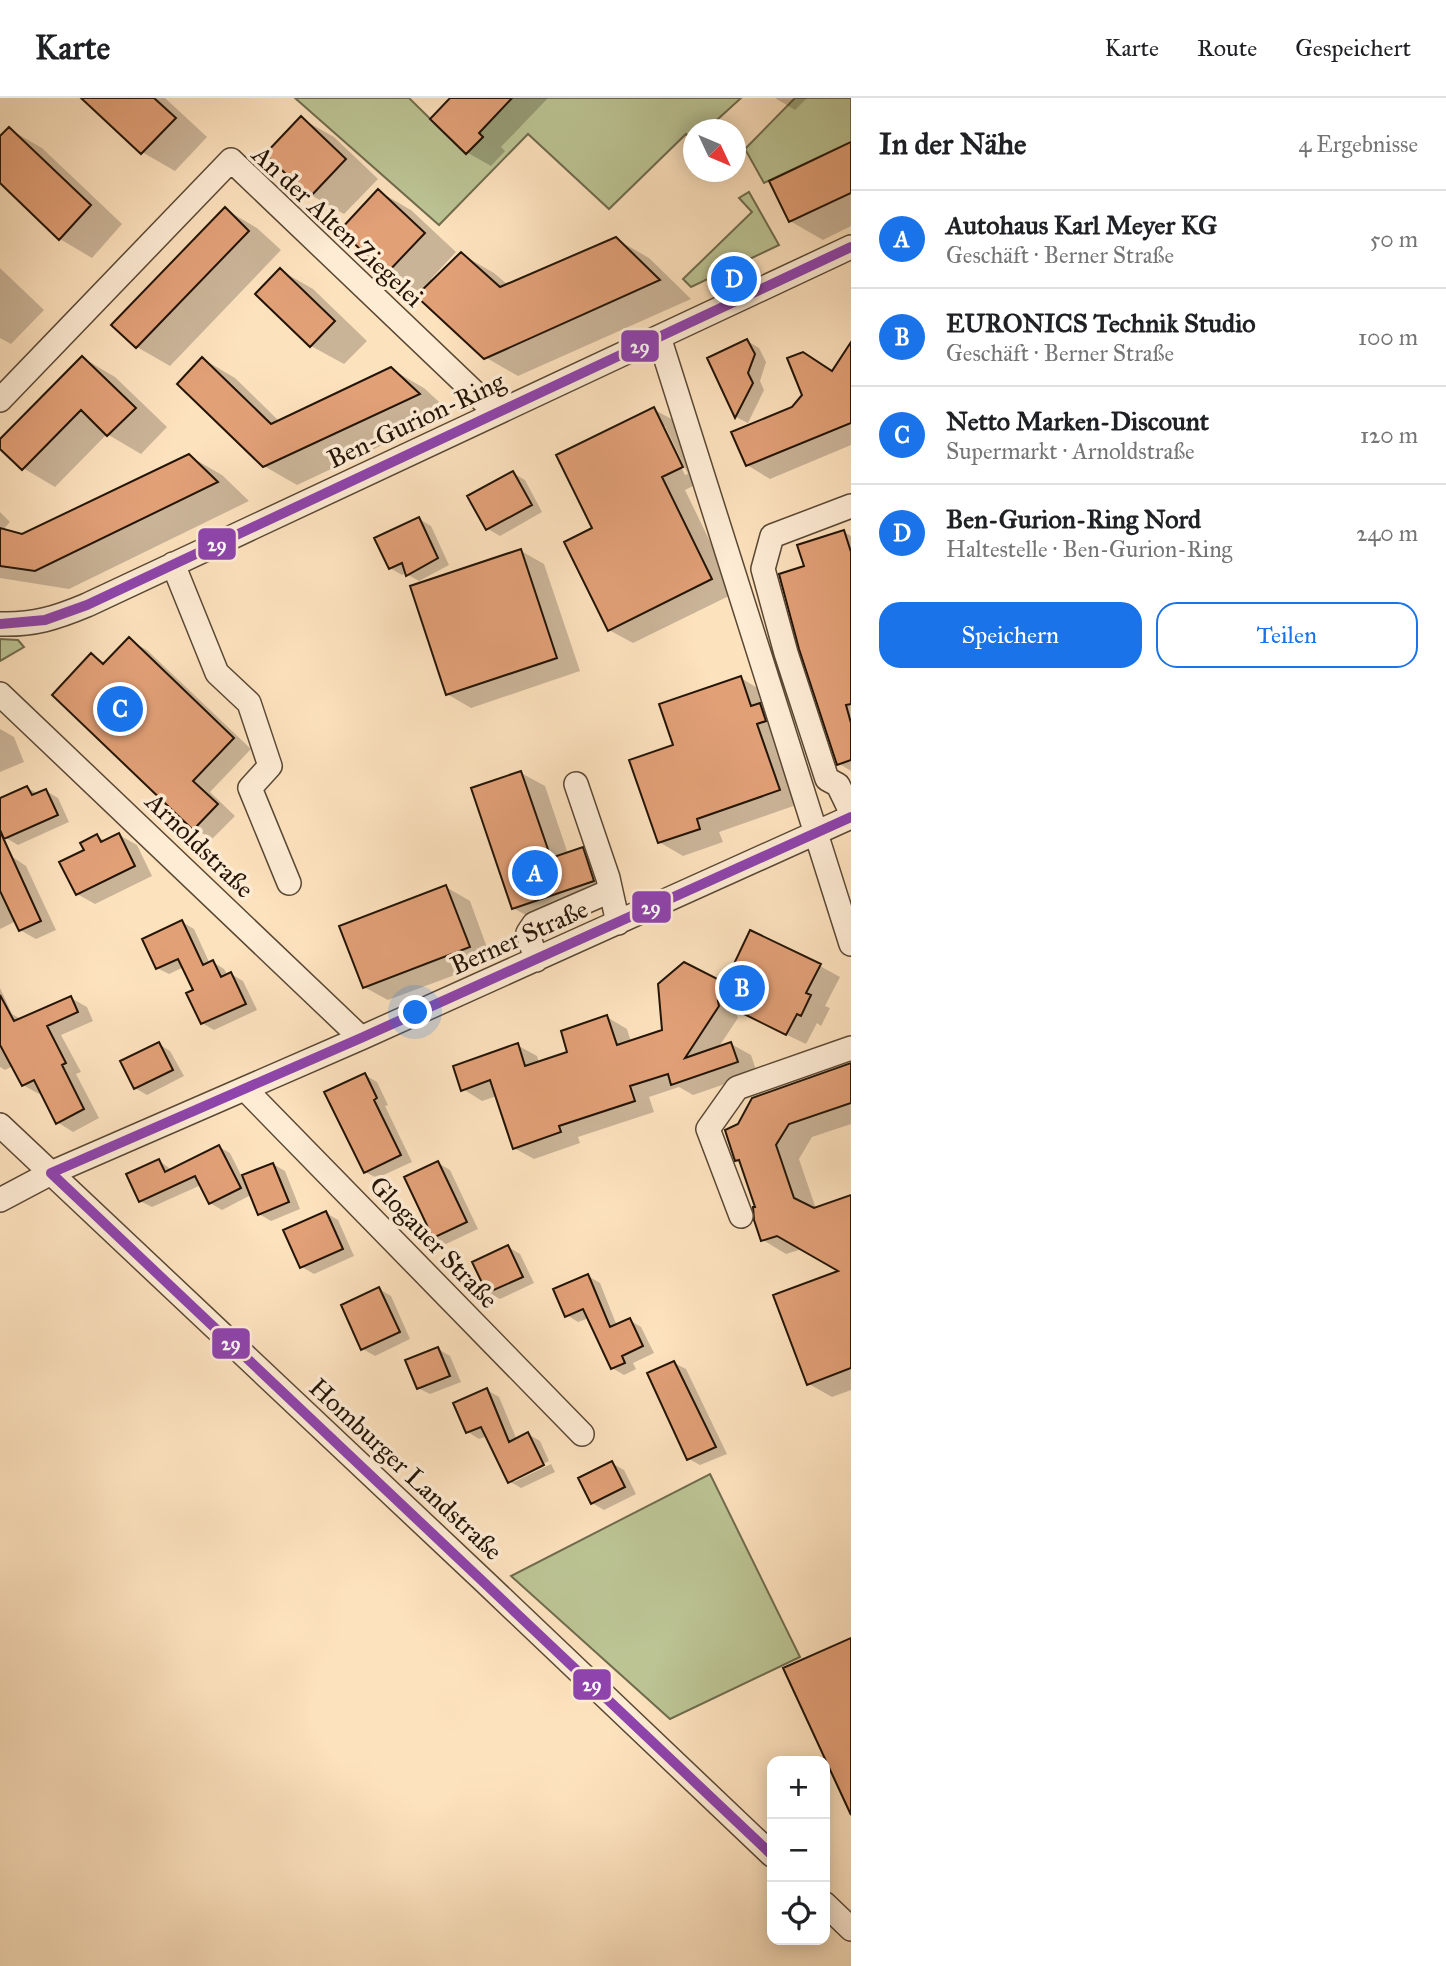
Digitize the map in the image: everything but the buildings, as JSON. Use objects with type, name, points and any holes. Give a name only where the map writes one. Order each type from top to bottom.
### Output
[{"type":"street","name":"An der Alten Ziegelei","points":[[0,400],[231,160],[496,414]]},
{"type":"street","name":"Ben-Gurion-Ring","points":[[0,624],[23,625],[56,618],[851,247]]},
{"type":"street","points":[[659,337],[851,944]]},
{"type":"street","points":[[851,506],[772,536],[763,569],[786,653],[827,779],[838,785],[851,812]]},
{"type":"street","points":[[173,564],[217,673],[250,703],[270,766],[250,788],[289,883]]},
{"type":"street","name":"Arnoldstraße","points":[[0,694],[361,1038]]},
{"type":"street","points":[[576,784],[618,923]]},
{"type":"street","name":"Berner Straße","points":[[0,1200],[51,1173],[537,960],[851,817]]},
{"type":"street","points":[[537,960],[528,933],[534,924],[610,891]]},
{"type":"street","points":[[741,1216],[708,1129],[737,1088],[851,1048]]},
{"type":"street","name":"Glogauer Straße","points":[[245,1089],[582,1434]]},
{"type":"street","name":"Homburger Landstraße","points":[[0,1125],[767,1850]]},
{"type":"street","points":[[830,1909],[851,1929]]},
{"type":"green space","points":[[295,98],[409,98],[466,154],[483,137],[479,133],[512,98],[741,98],[718,119],[683,119],[683,137],[609,209],[528,134],[439,225]]},
{"type":"green space","points":[[795,98],[851,98],[851,142],[764,183],[746,148]]},
{"type":"green space","points":[[749,192],[779,245],[691,287],[683,279],[752,212],[739,198]]},
{"type":"green space","points":[[0,639],[18,640],[24,647],[0,661]]},
{"type":"green space","points":[[710,1474],[800,1657],[670,1719],[511,1576]]},
{"type":"transit line","name":"29","points":[[0,624],[45,620],[87,605],[851,247]]},
{"type":"transit line","name":"29","points":[[51,1173],[361,1038],[851,817]]},
{"type":"transit line","name":"29","points":[[51,1173],[767,1850]]},
{"type":"place","name":"Ben-Gurion-Ring Nord","points":[[734,279]]},
{"type":"place","name":"Netto Marken-Discount","points":[[120,709]]},
{"type":"place","name":"Autohaus Karl Meyer KG","points":[[535,873]]},
{"type":"place","name":"EURONICS Technik Studio","points":[[742,988]]}]
